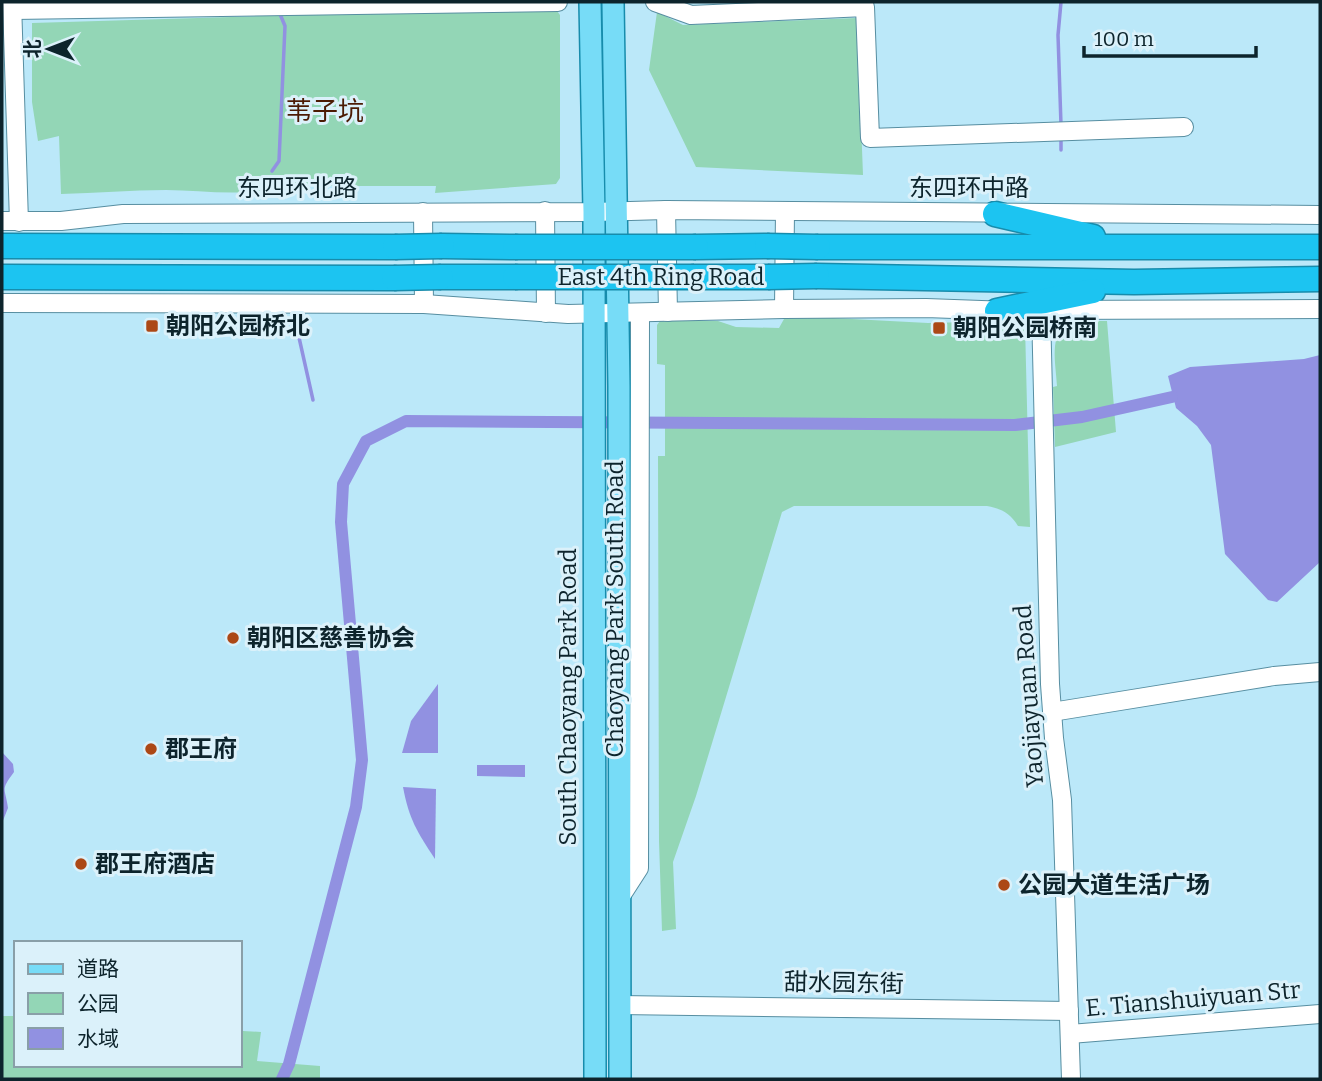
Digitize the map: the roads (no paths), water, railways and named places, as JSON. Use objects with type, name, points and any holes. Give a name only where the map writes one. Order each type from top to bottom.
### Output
[{"type":"highway","points":[[995,214],[1134,246]]},
{"type":"highway","name":"East 4th Ring Road","points":[[2,246],[1320,247]]},
{"type":"highway","name":"East 4th Ring Road","points":[[2,277],[817,276],[1134,282],[1320,279]]},
{"type":"highway","points":[[997,311],[1134,282]]},
{"type":"main road","points":[[590,2],[594,212]]},
{"type":"main road","points":[[613,2],[618,212]]},
{"type":"main road","name":"South Chaoyang Park Road","points":[[594,212],[595,1079]]},
{"type":"main road","name":"South Chaoyang Park Road","points":[[618,212],[629,314],[630,386],[618,455],[620,1079]]},
{"type":"street","points":[[10,222],[13,6],[558,2]]},
{"type":"street","points":[[655,2],[691,15],[865,7],[870,138],[1184,127]]},
{"type":"street","points":[[666,210],[668,312]]},
{"type":"street","name":"东四环中路","points":[[594,212],[666,210],[1320,215]]},
{"type":"street","points":[[545,211],[546,313]]},
{"type":"street","points":[[784,309],[785,211]]},
{"type":"street","points":[[423,212],[424,304]]},
{"type":"street","name":"东四环北路","points":[[10,222],[61,221],[123,214],[594,212]]},
{"type":"street","points":[[2,303],[424,304],[594,314],[926,308],[997,311],[1320,309]]},
{"type":"street","name":"Yaojiayuan Road","points":[[1041,310],[1052,712],[1062,800],[1070,1079]]},
{"type":"street","name":"Chaoyang Park South Road","points":[[619,899],[639,868],[640,455],[630,386]]},
{"type":"street","points":[[1052,712],[1274,676],[1320,672]]},
{"type":"street","name":"甜水园东街","points":[[619,1005],[1069,1011]]},
{"type":"street","name":"E. Tianshuiyuan Str","points":[[1070,1034],[1320,1014]]},
{"type":"water","points":[[1320,355],[1320,562],[1277,602],[1268,600],[1225,554],[1211,445],[1197,426],[1176,408],[1168,376],[1190,367],[1304,359]]},
{"type":"water","points":[[438,684],[438,753],[402,753],[411,721]]},
{"type":"water","points":[[2,752],[13,764],[14,772],[5,786],[8,808],[2,823]]},
{"type":"water","points":[[477,765],[525,765],[525,777],[477,776]]},
{"type":"water","points":[[403,787],[436,789],[435,859],[414,825]]},
{"type":"waterway","points":[[1061,2],[1058,35],[1061,125]]},
{"type":"waterway","points":[[272,171],[279,161],[285,26],[280,14]]},
{"type":"waterway","points":[[1061,137],[1061,150]]},
{"type":"waterway","points":[[298,333],[313,400]]},
{"type":"waterway","points":[[282,1079],[289,1064],[356,807],[362,760],[341,522],[343,484],[366,441],[406,421],[1015,425],[1082,417],[1172,397]]},
{"type":"place","name":"朝阳公园桥北","points":[[152,326]]},
{"type":"place","name":"朝阳公园桥南","points":[[939,328]]},
{"type":"place","name":"朝阳区慈善协会","points":[[233,638]]},
{"type":"place","name":"郡王府","points":[[151,749]]},
{"type":"place","name":"郡王府酒店","points":[[81,864]]},
{"type":"place","name":"公园大道生活广场","points":[[1004,885]]},
{"type":"district","name":"苇子坑","points":[[325,111]]}]
